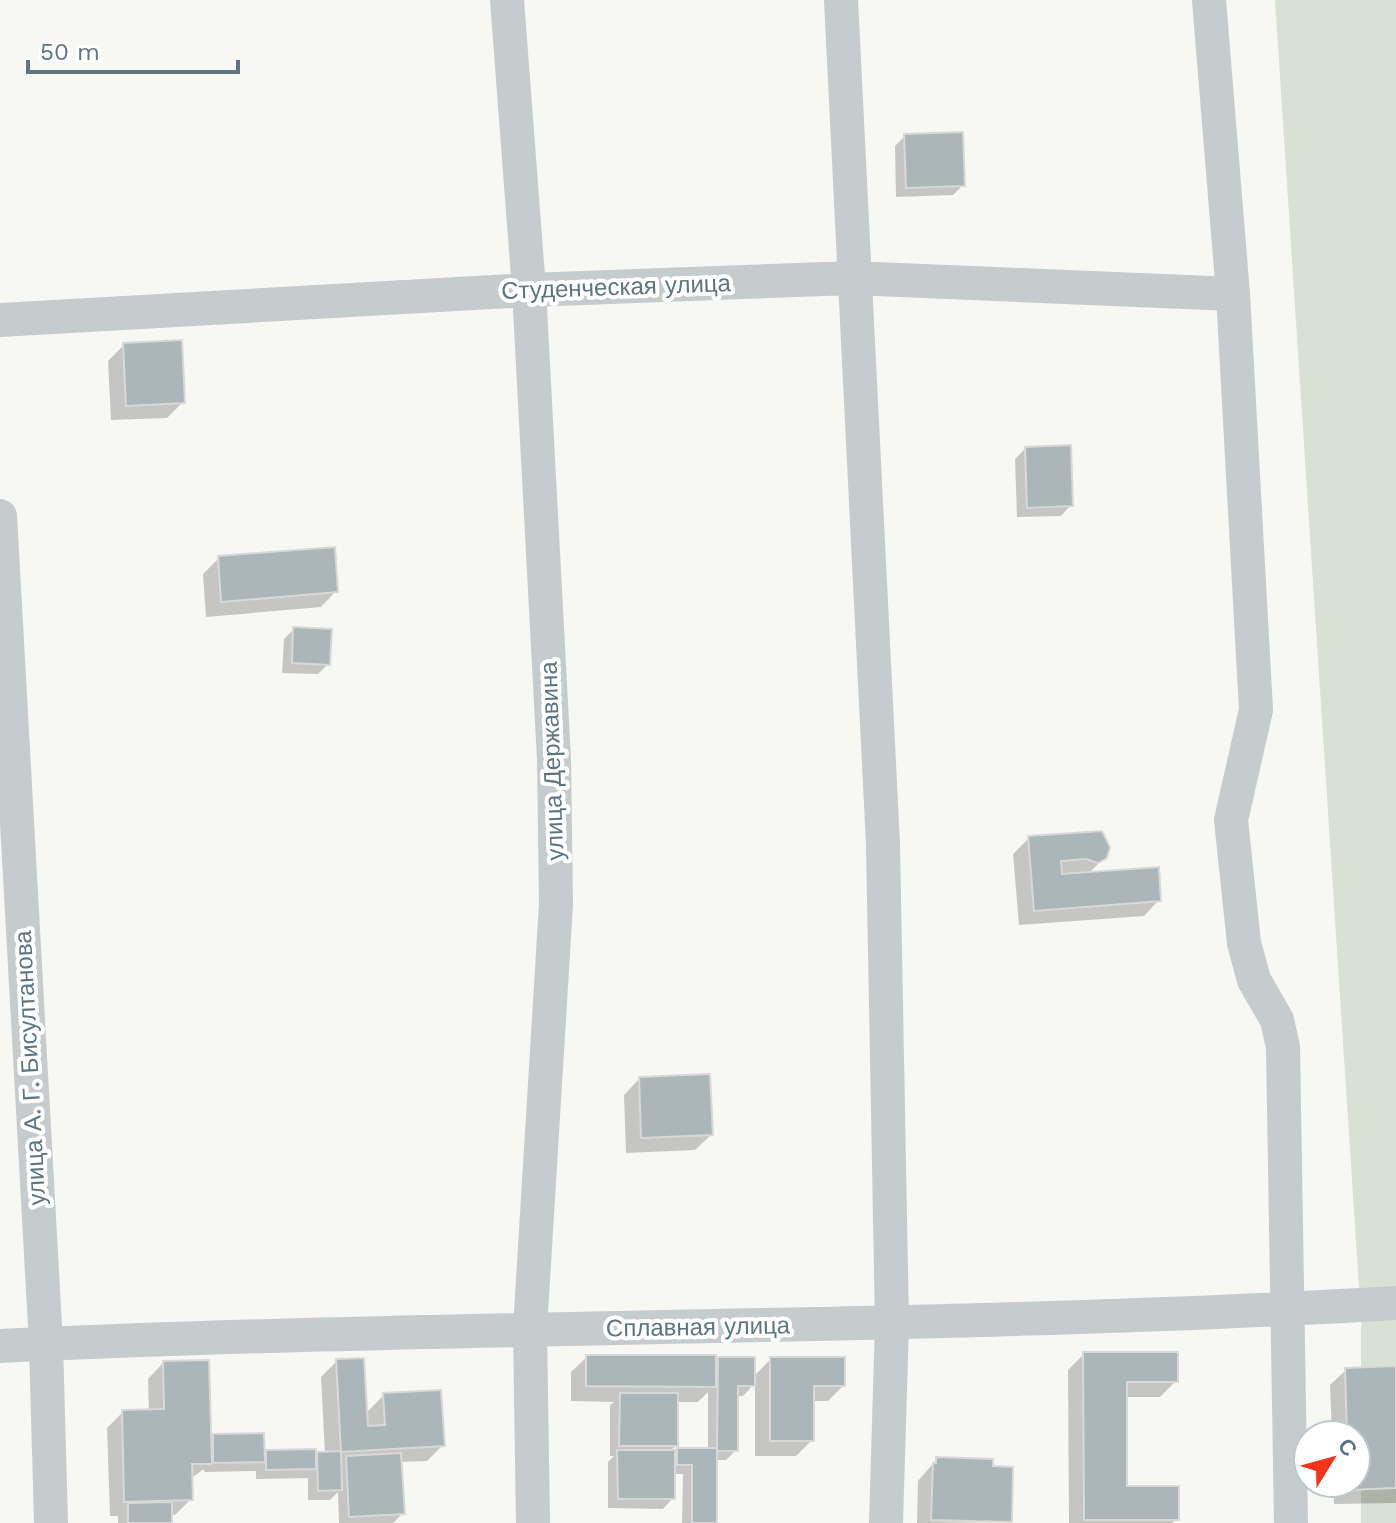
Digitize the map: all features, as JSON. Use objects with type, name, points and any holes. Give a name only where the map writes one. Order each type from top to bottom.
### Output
[{"type":"street","name":"улица Державина","points":[[507,0],[529,290],[554,759],[556,904],[530,1329],[533,1523]]},
{"type":"street","points":[[841,0],[852,278],[883,844],[892,1324],[886,1523]]},
{"type":"street","points":[[1209,0],[1233,294],[1256,710],[1231,820],[1244,943],[1254,980],[1277,1020],[1283,1047],[1291,1523]]},
{"type":"street","name":"Студенческая улица","points":[[0,320],[529,290],[852,278],[1233,294]]},
{"type":"street","name":"улица А. Г. Бисултанова","points":[[0,516],[46,1344],[51,1523]]},
{"type":"street","name":"Сплавная улица","points":[[0,1346],[530,1329],[892,1324],[1287,1310],[1396,1303]]},
{"type":"shaded area","points":[[1275,0],[1396,0],[1396,1523],[1361,1523],[1361,1499],[1372,1499],[1372,1419],[1361,1419],[1361,1318]]},
{"type":"building","points":[[963,132],[965,186],[906,188],[904,134]]},
{"type":"building","points":[[182,340],[185,403],[126,406],[123,343]]},
{"type":"building","points":[[1071,445],[1073,506],[1027,508],[1025,447]]},
{"type":"building","points":[[335,547],[338,592],[221,602],[218,556]]},
{"type":"building","points":[[293,627],[332,629],[330,665],[292,663]]},
{"type":"building","points":[[1102,831],[1110,847],[1107,858],[1098,863],[1086,859],[1061,861],[1062,874],[1159,867],[1161,901],[1034,911],[1028,836]]},
{"type":"building","points":[[710,1074],[713,1135],[641,1138],[639,1077]]},
{"type":"building","points":[[1083,1352],[1178,1352],[1178,1382],[1127,1382],[1127,1486],[1179,1486],[1179,1520],[1084,1520]]},
{"type":"building","points":[[586,1355],[716,1355],[716,1387],[586,1386]]},
{"type":"building","points":[[718,1357],[755,1357],[755,1386],[738,1386],[738,1451],[717,1451]]},
{"type":"building","points":[[770,1357],[845,1357],[845,1386],[814,1386],[814,1441],[770,1441]]},
{"type":"building","points":[[364,1358],[368,1426],[385,1425],[383,1393],[441,1390],[445,1446],[341,1452],[336,1359]]},
{"type":"building","points":[[209,1360],[212,1464],[192,1464],[193,1500],[124,1502],[122,1410],[164,1409],[163,1361]]},
{"type":"building","points":[[1396,1366],[1396,1488],[1372,1489],[1372,1419],[1347,1419],[1345,1368]]},
{"type":"building","points":[[620,1393],[678,1393],[678,1446],[619,1446]]},
{"type":"building","points":[[264,1433],[265,1462],[213,1463],[213,1434]]},
{"type":"building","points":[[677,1448],[717,1448],[717,1523],[692,1523],[692,1465],[677,1465]]},
{"type":"building","points":[[316,1449],[316,1469],[266,1470],[266,1450]]},
{"type":"building","points":[[617,1450],[675,1450],[675,1499],[618,1499]]},
{"type":"building","points":[[341,1451],[342,1490],[318,1491],[317,1452]]},
{"type":"building","points":[[401,1453],[405,1514],[349,1517],[346,1456]]},
{"type":"building","points":[[936,1457],[993,1459],[993,1466],[1013,1467],[1012,1522],[931,1520],[933,1463],[936,1463]]},
{"type":"building","points":[[172,1502],[172,1523],[128,1523],[128,1503]]}]
